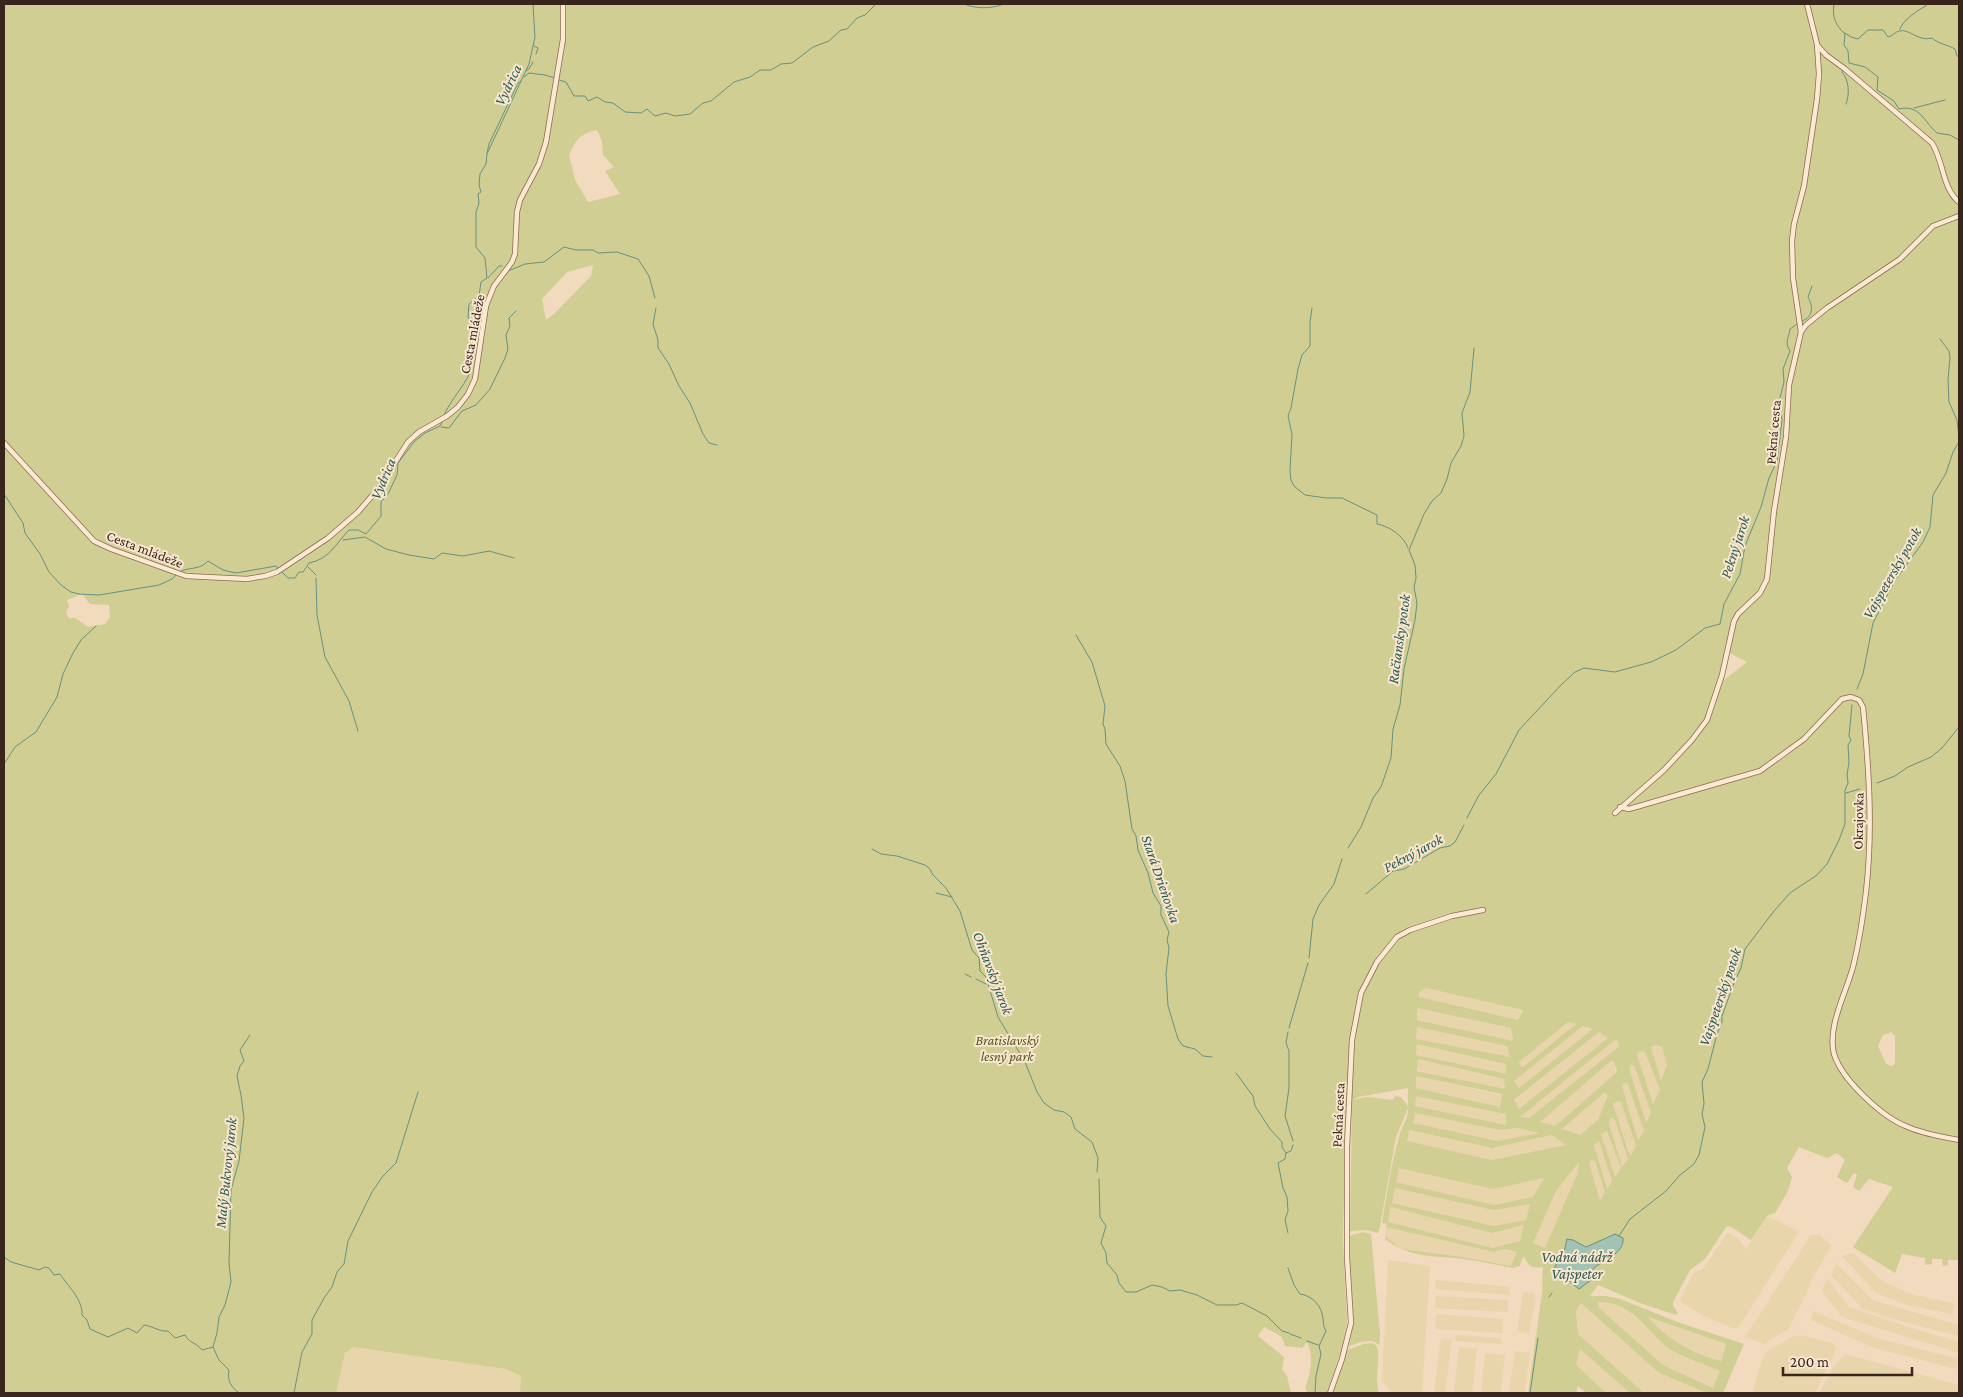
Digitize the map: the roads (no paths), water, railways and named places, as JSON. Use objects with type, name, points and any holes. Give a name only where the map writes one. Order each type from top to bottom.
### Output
[{"type":"street","name":"Cesta mládeže","points":[[4,443],[94,540],[111,549],[178,573],[199,578],[265,576],[281,570],[328,538],[358,512],[378,489],[408,442],[419,432],[447,416],[464,400],[475,379],[486,306],[494,286],[512,262],[515,254],[517,212],[520,200],[539,164],[545,146],[563,40],[563,4]]},
{"type":"street","name":"Pekná cesta","points":[[1615,813],[1664,770],[1703,726],[1718,692],[1734,621],[1738,614],[1760,593],[1766,582],[1774,511],[1786,437],[1789,385],[1801,332],[1793,278],[1792,241],[1794,224],[1804,186],[1819,74],[1816,42],[1807,4]]},
{"type":"street","points":[[1816,42],[1823,53],[1844,68],[1932,143],[1940,160],[1948,187],[1959,202]]},
{"type":"street","points":[[1801,332],[1806,325],[1827,308],[1900,259],[1933,226],[1959,216]]},
{"type":"street","name":"Okrajovka","points":[[1620,807],[1630,808],[1760,771],[1804,739],[1842,699],[1853,697],[1861,702],[1870,783],[1868,861],[1863,909],[1853,965],[1834,1024],[1833,1042],[1835,1056],[1844,1073],[1856,1088],[1892,1119],[1906,1127],[1924,1133],[1959,1140]]},
{"type":"street","name":"Pekná cesta","points":[[1330,1393],[1345,1349],[1351,1323],[1346,1257],[1347,1147],[1352,1040],[1361,993],[1376,962],[1397,937],[1410,930],[1452,916],[1483,910]]},
{"type":"water","name":"Vodná nádrž Vajspeter","points":[[1615,1234],[1623,1238],[1623,1244],[1617,1252],[1593,1269],[1591,1280],[1579,1289],[1555,1270],[1555,1266],[1563,1257],[1567,1239],[1586,1247]]},
{"type":"waterway","name":"Vydrica","points":[[444,416],[470,371],[471,366],[466,355],[470,349],[473,350],[475,348],[475,329],[468,317],[469,304],[479,296],[481,282],[487,278],[485,258],[476,247],[476,212],[479,203],[478,194],[481,192],[479,185],[480,174],[486,164],[487,154],[529,64],[535,37],[533,6],[535,4]]},
{"type":"waterway","points":[[559,80],[566,82],[574,96],[585,96],[588,101],[597,97],[605,102],[613,103],[625,112],[641,113],[647,109],[655,116],[666,113],[675,116],[690,114],[703,103],[711,101],[734,82],[750,77],[760,70],[771,70],[781,64],[792,63],[813,47],[829,41],[841,30],[847,29],[857,18],[865,15],[876,4]]},
{"type":"waterway","points":[[964,4],[984,8],[1004,4]]},
{"type":"waterway","points":[[1834,4],[1835,20],[1845,34],[1844,45],[1848,51],[1849,63],[1865,67],[1878,77],[1877,90],[1894,101],[1899,109],[1906,108],[1917,111],[1937,133],[1950,135],[1959,140]]},
{"type":"waterway","points":[[1900,29],[1907,19],[1927,4]]},
{"type":"waterway","points":[[1845,33],[1858,39],[1868,30],[1883,30],[1888,37],[1898,32],[1906,31],[1918,37],[1932,38],[1955,49],[1959,57]]},
{"type":"waterway","points":[[534,46],[538,48],[536,54]]},
{"type":"waterway","name":"Vydrica","points":[[526,71],[533,62]]},
{"type":"waterway","points":[[1844,69],[1842,72],[1848,87],[1846,104]]},
{"type":"waterway","points":[[524,77],[529,73],[555,78]]},
{"type":"waterway","name":"Vydrica","points":[[487,153],[489,144],[518,83],[521,81]]},
{"type":"waterway","points":[[1914,108],[1945,100]]},
{"type":"waterway","points":[[508,271],[525,264],[544,262],[564,247],[576,250],[593,250],[598,253],[617,252],[638,259],[649,276],[655,298]]},
{"type":"waterway","points":[[488,278],[499,266],[502,266]]},
{"type":"waterway","name":"Pekný jarok","points":[[1802,321],[1809,317],[1811,311],[1808,297],[1812,286]]},
{"type":"waterway","points":[[656,308],[653,324],[658,340],[658,348],[690,403],[703,434],[709,443],[717,445]]},
{"type":"waterway","points":[[1312,308],[1310,346],[1302,355],[1288,416],[1292,434],[1291,480],[1294,486],[1305,495],[1342,498],[1377,515],[1377,524],[1396,532],[1408,548]]},
{"type":"waterway","points":[[441,427],[449,428],[462,411],[476,405],[490,389],[505,358],[508,349],[506,335],[510,326],[509,318],[516,311]]},
{"type":"waterway","name":"Pekný jarok","points":[[1467,818],[1479,795],[1496,774],[1519,730],[1575,672],[1584,668],[1615,672],[1651,662],[1676,650],[1705,628],[1720,624],[1724,604],[1740,574],[1745,546],[1777,461],[1782,420],[1779,402],[1784,382],[1783,369],[1790,351],[1787,342],[1790,329],[1797,324]]},
{"type":"waterway","points":[[1940,339],[1949,351],[1949,402],[1957,420],[1959,437]]},
{"type":"waterway","name":"Račiansky potok","points":[[1348,848],[1361,827],[1373,798],[1381,787],[1391,758],[1393,729],[1400,705],[1404,669],[1417,603],[1414,587],[1416,578],[1415,565],[1409,550],[1424,514],[1432,501],[1441,493],[1451,463],[1461,446],[1464,436],[1462,413],[1470,392],[1474,348]]},
{"type":"waterway","name":"Vydrica","points":[[179,572],[202,566],[208,561],[223,570],[236,573],[276,566],[288,578],[295,578],[299,572],[303,572],[309,563],[322,558],[332,550],[349,530],[358,530],[366,534],[381,516],[381,502],[388,494],[397,475],[398,463],[414,442],[425,433],[440,426],[443,420]]},
{"type":"waterway","name":"Vajspeterský potok","points":[[1857,689],[1863,674],[1873,623],[1894,582],[1923,542],[1930,527],[1933,495],[1946,473],[1953,452],[1959,442]]},
{"type":"waterway","name":"Vydrica","points":[[4,494],[23,523],[25,533],[40,554],[49,572],[61,585],[71,592],[99,595],[159,585],[176,575]]},
{"type":"waterway","points":[[343,540],[365,537],[386,549],[434,559],[442,553],[463,556],[489,551],[514,558]]},
{"type":"waterway","points":[[308,567],[316,575]]},
{"type":"waterway","points":[[316,578],[317,615],[325,657],[349,701],[358,731]]},
{"type":"waterway","points":[[4,764],[15,747],[36,732],[57,697],[63,674],[73,653],[81,640],[96,626]]},
{"type":"waterway","name":"Stará Drieňovka","points":[[1076,635],[1092,662],[1105,706],[1103,724],[1106,744],[1120,766],[1125,781],[1132,829],[1136,836],[1138,850],[1148,873],[1153,893],[1161,906],[1161,915],[1169,932],[1166,974],[1168,1006],[1178,1039],[1183,1046],[1195,1049],[1203,1056],[1212,1057]]},
{"type":"waterway","name":"Vajspeterský potok","points":[[1619,1236],[1630,1219],[1666,1191],[1680,1175],[1694,1164],[1699,1155],[1705,1127],[1702,1114],[1704,1104],[1702,1082],[1708,1069],[1722,1022],[1722,1016],[1741,968],[1745,949],[1790,893],[1817,875],[1827,864],[1839,840],[1845,824],[1845,790],[1848,783],[1848,745],[1851,740],[1849,736],[1852,705]]},
{"type":"waterway","points":[[1877,783],[1895,776],[1908,767],[1931,757],[1942,748],[1959,727]]},
{"type":"waterway","points":[[1846,793],[1860,789]]},
{"type":"waterway","name":"Pekný jarok","points":[[1366,894],[1393,871],[1404,869],[1440,848],[1450,846],[1455,842],[1464,825]]},
{"type":"waterway","name":"Ohňavský jarok","points":[[872,849],[881,854],[897,856],[925,865],[946,888],[960,911],[972,950],[979,958],[980,971],[986,977],[998,1017],[1025,1062],[1037,1092],[1044,1103],[1054,1110],[1064,1112],[1071,1117],[1075,1129],[1092,1142],[1098,1158],[1097,1172]]},
{"type":"waterway","name":"Račiansky potok","points":[[1309,958],[1313,919],[1319,905],[1334,884],[1342,859]]},
{"type":"waterway","name":"Ohňavský jarok","points":[[936,893],[952,897]]},
{"type":"waterway","name":"Račiansky potok","points":[[1289,1028],[1308,963]]},
{"type":"waterway","points":[[965,974],[971,977]]},
{"type":"waterway","points":[[976,979],[986,984]]},
{"type":"waterway","name":"Račiansky potok","points":[[1288,1032],[1286,1043],[1289,1051],[1289,1088],[1285,1116],[1293,1141]]},
{"type":"waterway","name":"Malý Bukvový jarok","points":[[213,1347],[219,1317],[225,1305],[231,1282],[229,1263],[231,1190],[239,1161],[244,1118],[237,1076],[240,1066],[244,1061],[240,1050],[250,1035]]},
{"type":"waterway","name":"Stará Drieňovka","points":[[1236,1073],[1253,1096],[1255,1106],[1270,1129],[1282,1142],[1282,1147],[1286,1153]]},
{"type":"waterway","points":[[294,1393],[302,1352],[312,1334],[312,1320],[332,1287],[337,1272],[344,1264],[348,1241],[372,1192],[383,1176],[396,1163],[418,1092]]},
{"type":"waterway","name":"Račiansky potok","points":[[1288,1233],[1285,1220],[1288,1211],[1287,1197],[1283,1188],[1278,1163],[1285,1159],[1286,1153],[1291,1151],[1293,1145]]},
{"type":"waterway","name":"Ohňavský jarok","points":[[1099,1179],[1100,1217],[1106,1226],[1101,1243],[1106,1253],[1107,1263],[1117,1275],[1119,1283],[1126,1292],[1136,1292],[1152,1285],[1170,1291],[1180,1290],[1197,1295],[1217,1305],[1236,1305],[1242,1303],[1267,1316],[1282,1331],[1289,1333]]},
{"type":"waterway","points":[[4,1257],[11,1262],[39,1270],[45,1267],[49,1268],[54,1275],[60,1274],[78,1299],[82,1315],[87,1320],[90,1329],[108,1337],[128,1328],[137,1333],[144,1325],[168,1331],[175,1338],[185,1335],[202,1350],[213,1347],[219,1360],[229,1370],[230,1383],[239,1393]]},
{"type":"waterway","name":"Račiansky potok","points":[[1288,1268],[1294,1285],[1300,1294],[1313,1299],[1319,1306],[1326,1331],[1319,1346],[1321,1354],[1316,1376],[1315,1393]]},
{"type":"waterway","name":"Vajspeterský potok","points":[[1549,1297],[1552,1293]]},
{"type":"waterway","name":"Ohňavský jarok","points":[[1290,1334],[1301,1338]]},
{"type":"waterway","name":"Vajspeterský potok","points":[[1530,1393],[1538,1338]]},
{"type":"waterway","name":"Ohňavský jarok","points":[[1307,1341],[1318,1345]]},
{"type":"park label","name":"Bratislavský lesný park","points":[[1007,1048]]}]
